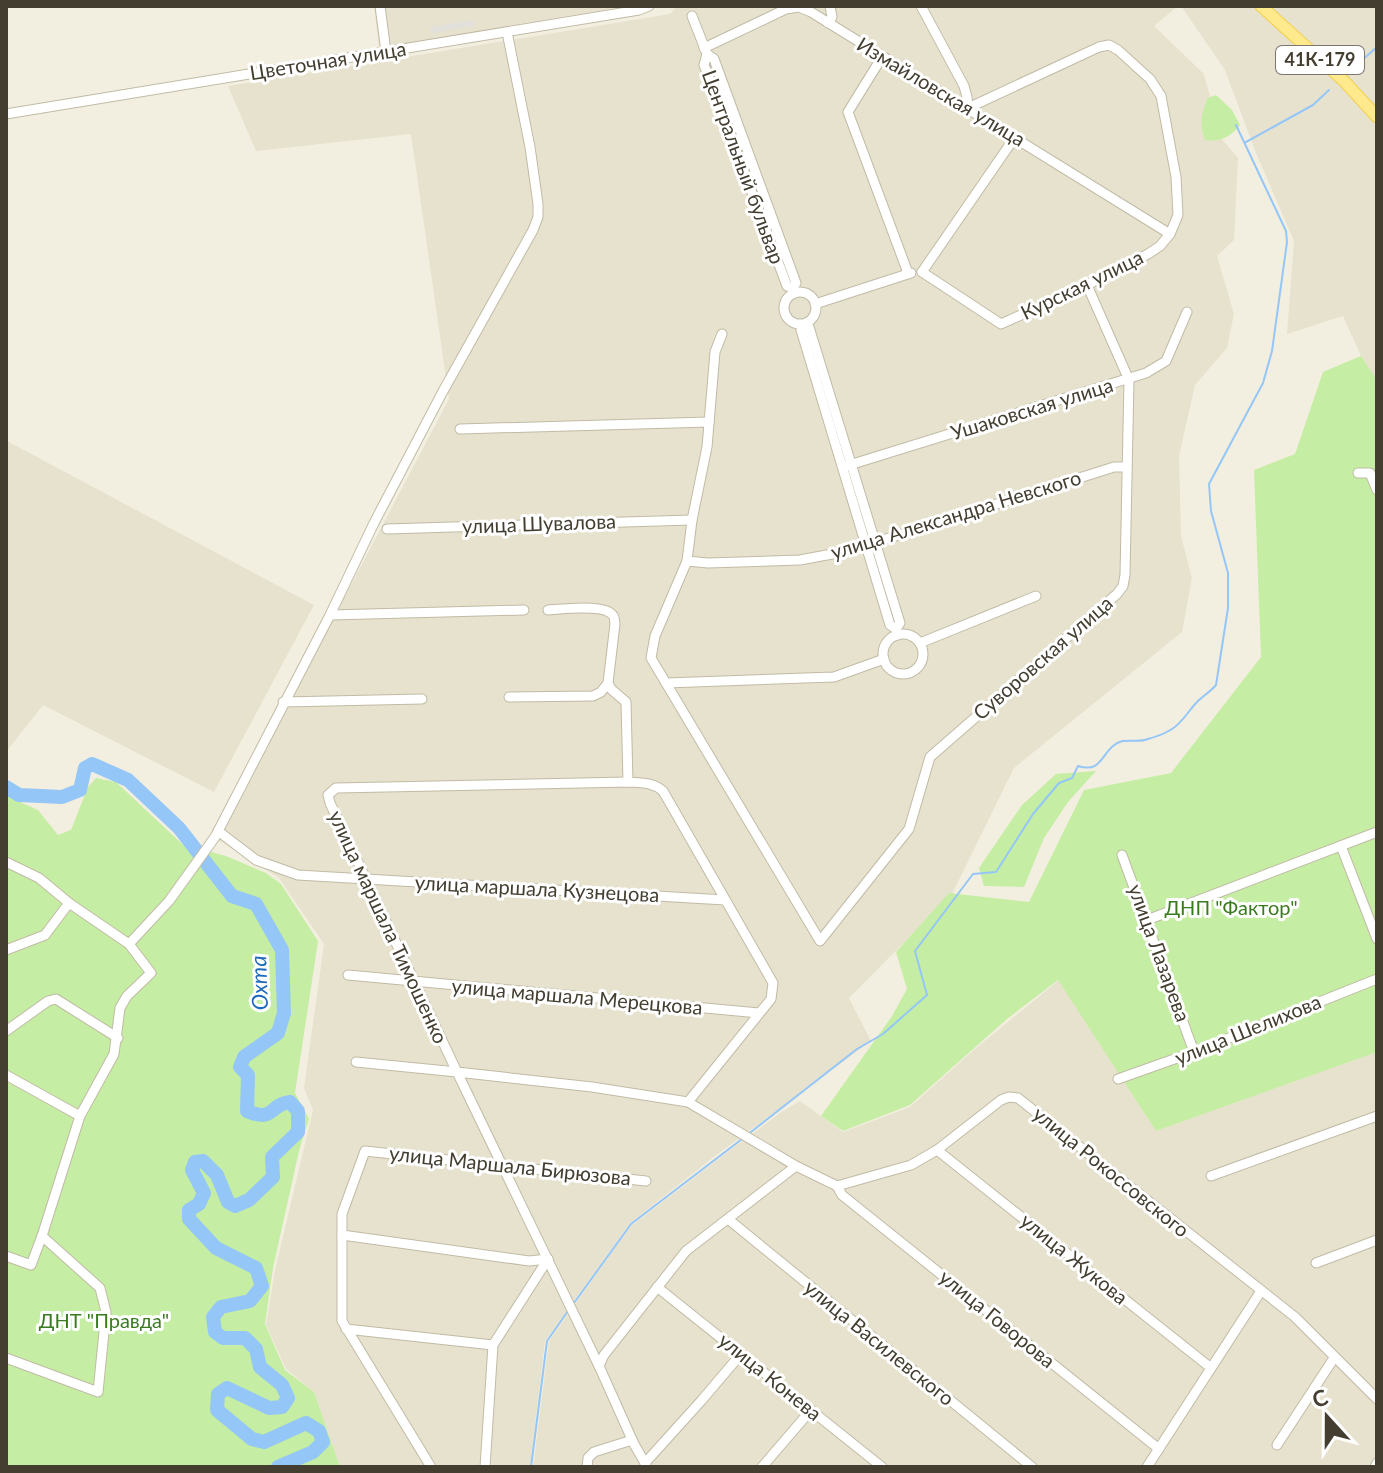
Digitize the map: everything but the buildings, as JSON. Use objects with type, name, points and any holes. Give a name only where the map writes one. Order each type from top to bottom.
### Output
[{"type":"main road","name":"41К-179","points":[[1261,6],[1345,82],[1377,117]]},
{"type":"street","points":[[380,6],[386,52]]},
{"type":"street","name":"Цветочная улица","points":[[6,114],[649,6]]},
{"type":"street","points":[[828,23],[832,17],[830,6]]},
{"type":"street","points":[[921,6],[964,86],[968,108],[1109,45],[1150,79],[1161,96],[1176,177],[1178,215],[1170,234]]},
{"type":"street","name":"Измайловская улица","points":[[705,51],[786,9],[799,7],[1170,234]]},
{"type":"street","name":"Центральный бульвар","points":[[692,16],[705,51],[704,65],[787,286],[794,291],[785,303],[786,317],[791,322],[805,325]]},
{"type":"street","points":[[129,944],[169,901],[216,834],[442,393],[533,230],[538,217],[530,147],[507,32]]},
{"type":"street","points":[[882,57],[848,112],[908,273]]},
{"type":"street","points":[[815,304],[908,273],[922,272],[1015,137]]},
{"type":"street","name":"Курская улица","points":[[922,272],[1001,324],[1148,254],[1170,234]]},
{"type":"street","name":"Суворовская улица","points":[[666,683],[820,941],[909,829],[930,757],[1123,586],[1129,380],[1087,285]]},
{"type":"street","points":[[794,291],[807,294],[815,304],[814,316],[805,325]]},
{"type":"street","name":"Ушаковская улица","points":[[847,466],[1146,373],[1166,361],[1187,312]]},
{"type":"street","name":"Центральный бульвар","points":[[805,325],[801,330],[900,623],[897,632]]},
{"type":"street","points":[[722,334],[715,352],[707,447],[687,561],[655,636],[651,658],[666,683],[834,677],[884,659]]},
{"type":"street","points":[[460,429],[709,422]]},
{"type":"street","name":"улица Александра Невского","points":[[687,561],[800,560],[848,551],[1114,467],[1127,467]]},
{"type":"street","points":[[1358,473],[1370,473],[1377,490]]},
{"type":"street","name":"улица Шувалова","points":[[387,529],[692,520]]},
{"type":"street","points":[[920,643],[1036,596]]},
{"type":"street","points":[[548,610],[599,609],[609,611],[614,617],[608,683],[593,696]]},
{"type":"street","points":[[330,615],[524,610]]},
{"type":"street","points":[[897,632],[914,637],[920,643],[922,660],[917,668],[909,673],[899,673],[889,668],[883,651],[897,632]]},
{"type":"street","points":[[608,683],[626,702],[628,782]]},
{"type":"street","points":[[509,697],[620,695]]},
{"type":"street","points":[[283,702],[422,699]]},
{"type":"street","name":"улица маршала Тимошенко","points":[[356,1062],[592,1087],[688,1102],[771,999],[773,983],[663,791],[657,786],[628,782],[336,788],[328,795],[457,1072]]},
{"type":"street","points":[[1147,920],[1377,832]]},
{"type":"street","name":"улица маршала Кузнецова","points":[[216,834],[256,860],[298,875],[725,900]]},
{"type":"street","points":[[1341,846],[1377,939]]},
{"type":"street","name":"улица Лазарева","points":[[1122,855],[1194,1052]]},
{"type":"street","points":[[6,862],[39,878],[69,903],[129,944],[151,973],[127,996],[120,1008],[114,1054],[80,1116],[31,1265],[6,1256]]},
{"type":"street","points":[[6,950],[45,935],[69,903]]},
{"type":"street","name":"улица маршала Мерецкова","points":[[348,975],[759,1013]]},
{"type":"street","name":"улица Шелихова","points":[[1118,1079],[1377,979]]},
{"type":"street","points":[[6,1031],[48,1001],[56,999],[118,1038]]},
{"type":"street","points":[[457,1072],[646,1465],[741,1354]]},
{"type":"street","points":[[6,1075],[80,1116]]},
{"type":"street","name":"улица Рокоссовского","points":[[837,1186],[911,1165],[937,1150],[1001,1100],[1018,1098],[1295,1317],[1377,1399]]},
{"type":"street","points":[[688,1102],[796,1166],[837,1186]]},
{"type":"street","points":[[1211,1176],[1377,1116]]},
{"type":"street","name":"улица Жукова","points":[[937,1150],[1211,1368]]},
{"type":"street","name":"улица Маршала Бирюзова","points":[[346,1329],[342,1321],[342,1214],[365,1151],[646,1181]]},
{"type":"street","points":[[599,1366],[604,1355],[686,1251],[796,1166]]},
{"type":"street","name":"улица Говорова","points":[[837,1186],[842,1195],[1159,1449]]},
{"type":"street","name":"улица Василевского","points":[[728,1219],[1032,1467]]},
{"type":"street","points":[[342,1235],[529,1261],[548,1259]]},
{"type":"street","points":[[6,1358],[98,1392],[106,1312],[100,1288],[42,1236]]},
{"type":"street","points":[[1316,1263],[1377,1240]]},
{"type":"street","points":[[485,1467],[493,1345],[548,1259]]},
{"type":"street","name":"улица Конева","points":[[657,1287],[880,1467]]},
{"type":"street","points":[[1147,1467],[1261,1291]]},
{"type":"street","points":[[346,1329],[493,1345]]},
{"type":"street","points":[[346,1329],[431,1467]]},
{"type":"street","points":[[1277,1445],[1334,1358]]},
{"type":"street","points":[[762,1467],[811,1410]]},
{"type":"street","points":[[587,1467],[588,1458],[594,1452],[632,1440]]},
{"type":"shaded area","points":[[374,6],[628,6],[379,47]]},
{"type":"shaded area","points":[[677,6],[1178,6],[1154,26],[1204,74],[1221,138],[1238,158],[1234,240],[1217,256],[1234,314],[1227,348],[1195,385],[1179,456],[1181,536],[1192,578],[1182,632],[1014,768],[952,894],[849,998],[871,1041],[630,1223],[545,1341],[530,1467],[340,1467],[314,1392],[286,1369],[266,1325],[275,1270],[313,1110],[304,1088],[324,944],[279,878],[217,839],[449,399],[411,134],[256,151],[228,86],[670,14]]},
{"type":"shaded area","points":[[1181,6],[1377,6],[1377,380],[1361,356],[1343,316],[1287,334],[1294,241],[1225,70]]},
{"type":"shaded area","points":[[473,20],[474,26],[431,33],[430,27]]},
{"type":"shaded area","points":[[6,411],[7,441],[314,605],[214,792],[43,705],[6,752]]},
{"type":"shaded area","points":[[1059,980],[1156,1131],[1377,1052],[1377,1467],[533,1467],[549,1341],[630,1227],[800,1101],[843,1132],[910,1107]]},
{"type":"green space","points":[[1216,95],[1232,110],[1240,125],[1225,138],[1205,140],[1202,114],[1208,98]]},
{"type":"green space","name":"ДНП \"Фактор\"","points":[[1361,356],[1377,380],[1377,1052],[1156,1131],[1058,980],[1007,1019],[910,1105],[843,1131],[821,1116],[892,1016],[907,989],[896,952],[949,893],[1029,902],[1084,790],[1171,773],[1261,657],[1254,470],[1295,454],[1323,372]]},
{"type":"green space","points":[[1096,771],[1068,802],[1044,838],[1024,887],[984,886],[979,868],[1022,805],[1056,774]]},
{"type":"green space","name":"ДНТ \"Правда\"","points":[[96,778],[116,782],[182,844],[226,856],[266,873],[281,884],[318,941],[295,1093],[309,1119],[273,1268],[265,1324],[285,1370],[314,1392],[340,1467],[6,1467],[6,789],[22,803],[38,810],[58,835],[71,830],[88,787]]},
{"type":"waterway","points":[[1361,61],[1377,47]]},
{"type":"waterway","points":[[1246,142],[1313,105],[1329,90]]},
{"type":"waterway","points":[[747,1135],[857,1049],[883,1034],[927,995],[915,951],[973,874],[996,872],[1033,814],[1059,783],[1072,778],[1078,766],[1096,765],[1117,743],[1144,740],[1170,730],[1216,685],[1228,608],[1228,573],[1211,511],[1209,484],[1263,383],[1272,351],[1287,242],[1286,231],[1236,125]]},
{"type":"waterway","name":"Охта","points":[[6,787],[19,795],[62,797],[80,790],[85,768],[92,764],[128,780],[179,828],[232,896],[256,904],[282,950],[284,1013],[278,1033],[244,1057],[240,1067],[248,1075],[247,1111],[263,1115],[290,1102],[298,1111],[298,1132],[272,1157],[273,1177],[249,1200],[235,1206],[228,1202],[217,1175],[203,1161],[195,1162],[192,1170],[204,1193],[199,1204],[189,1210],[189,1219],[216,1248],[256,1268],[262,1286],[250,1301],[221,1307],[213,1317],[215,1332],[223,1338],[245,1338],[256,1349],[260,1367],[282,1385],[288,1398],[282,1407],[269,1408],[227,1388],[218,1394],[217,1410],[252,1439],[264,1442],[306,1423],[319,1431],[323,1442],[313,1452],[278,1467]]},
{"type":"waterway","points":[[574,1303],[631,1224],[742,1139]]},
{"type":"waterway","points":[[531,1467],[547,1341],[568,1311]]}]
